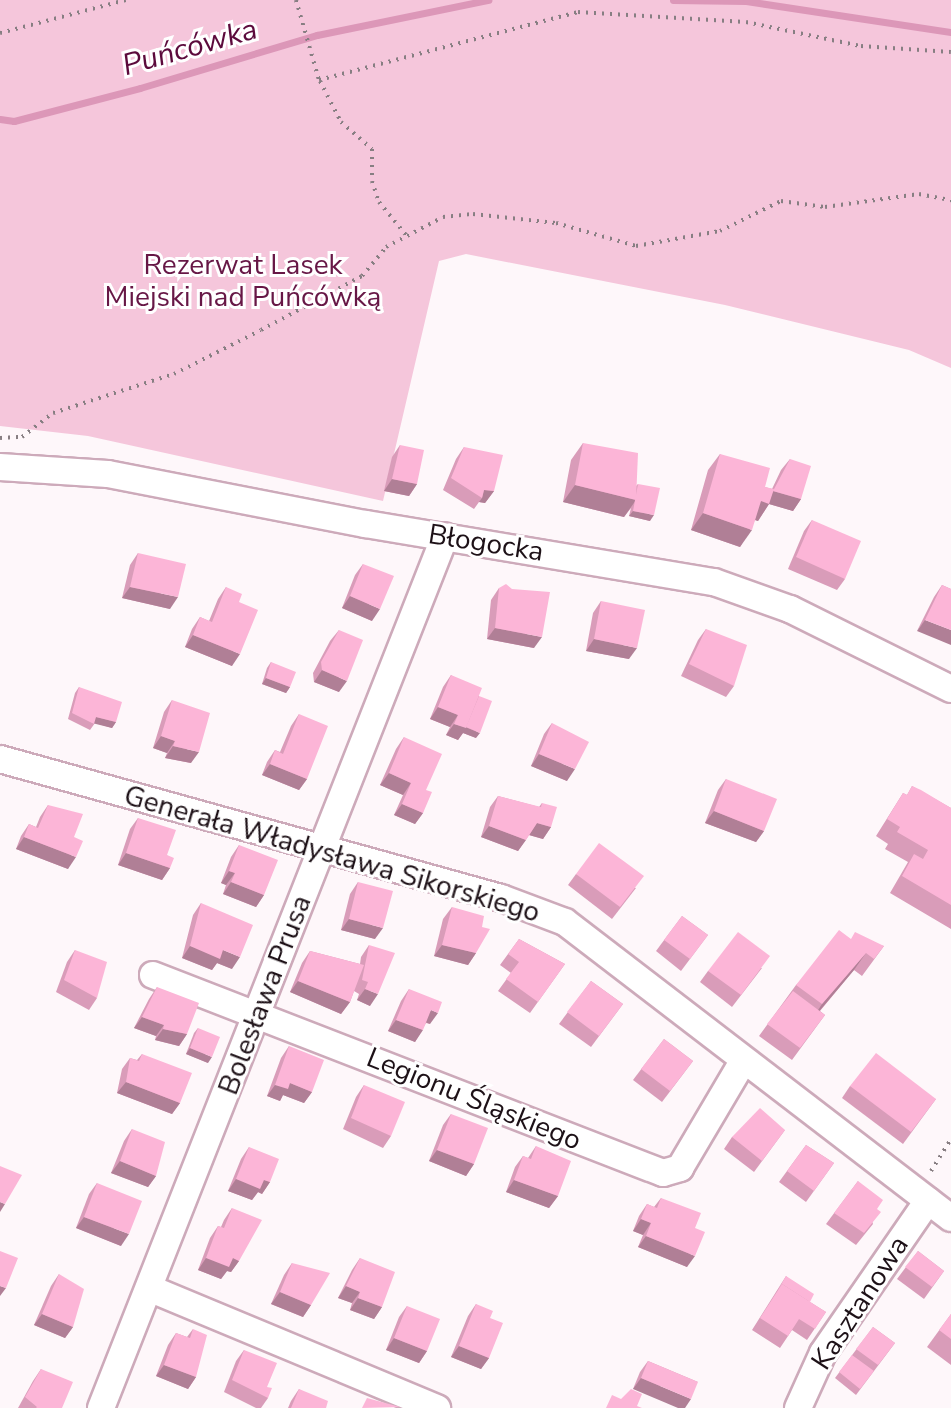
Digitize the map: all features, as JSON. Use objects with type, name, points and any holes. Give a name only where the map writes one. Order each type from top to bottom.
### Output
[{"type":"street","name":"Błogocka","points":[[0,467],[108,474],[714,582],[790,609],[951,689]]},
{"type":"street","name":"Bolesława Prusa","points":[[101,1408],[151,1289],[445,536]]},
{"type":"street","name":"Generała Władysława Sikorskiego","points":[[0,759],[501,898],[565,922],[742,1063],[951,1218]]},
{"type":"street","name":"Legionu Śląskiego","points":[[153,975],[663,1173],[680,1168],[742,1063]]},
{"type":"street","name":"Kasztanowa","points":[[798,1408],[823,1353],[924,1198]]},
{"type":"street","points":[[151,1289],[437,1408]]},
{"type":"path","points":[[0,33],[126,0]]},
{"type":"path","points":[[296,2],[317,79],[341,122],[372,149],[372,181],[379,202],[406,235]]},
{"type":"path","points":[[317,79],[578,12],[746,22],[861,46],[951,52]]},
{"type":"path","points":[[0,438],[22,437],[53,413],[174,374],[362,276],[376,255],[406,235],[443,217],[473,214],[556,223],[625,245],[661,244],[693,233],[730,228],[781,201],[825,207],[919,194],[951,200]]},
{"type":"path","points":[[924,1198],[951,1139]]},
{"type":"green space","name":"Rezerwat Lasek Miejski nad Puńcówką","points":[[0,0],[951,0],[951,368],[909,350],[725,305],[466,254],[439,261],[383,501],[88,436],[0,426]]},
{"type":"building","points":[[583,443],[638,453],[636,500],[575,485]]},
{"type":"building","points":[[400,445],[424,450],[417,484],[392,479]]},
{"type":"building","points":[[464,447],[503,455],[494,491],[484,490],[482,498],[451,478]]},
{"type":"building","points":[[720,454],[770,468],[765,487],[774,489],[769,504],[761,501],[752,530],[703,513]]},
{"type":"building","points":[[790,459],[811,466],[801,499],[773,491]]},
{"type":"building","points":[[638,484],[660,488],[654,515],[633,511]]},
{"type":"building","points":[[812,520],[861,541],[845,579],[796,557]]},
{"type":"building","points":[[138,553],[186,564],[178,597],[130,587]]},
{"type":"building","points":[[363,564],[394,576],[380,609],[350,596]]},
{"type":"building","points":[[506,584],[512,589],[550,592],[542,637],[495,628],[499,588]]},
{"type":"building","points":[[942,585],[951,589],[951,630],[925,620]]},
{"type":"building","points":[[226,587],[242,594],[239,602],[258,610],[240,654],[193,635],[200,617],[212,622]]},
{"type":"building","points":[[601,601],[645,610],[637,648],[594,639]]},
{"type":"building","points":[[706,629],[747,645],[734,686],[689,664]]},
{"type":"building","points":[[339,630],[363,640],[347,681],[322,670],[321,662]]},
{"type":"building","points":[[271,662],[296,672],[290,687],[266,678]]},
{"type":"building","points":[[451,675],[482,688],[466,728],[454,724],[458,715],[438,707]]},
{"type":"building","points":[[79,687],[122,702],[116,722],[96,717],[94,724],[72,713]]},
{"type":"building","points":[[479,696],[492,701],[480,733],[466,727]]},
{"type":"building","points":[[172,700],[210,713],[199,752],[173,746],[175,741],[161,736]]},
{"type":"building","points":[[299,714],[328,726],[307,779],[270,764],[275,750],[283,754]]},
{"type":"building","points":[[552,723],[589,742],[575,769],[539,754]]},
{"type":"building","points":[[404,737],[442,754],[426,790],[432,792],[423,813],[402,804],[411,783],[389,773]]},
{"type":"building","points":[[726,779],[777,799],[764,831],[714,811]]},
{"type":"building","points":[[912,786],[951,808],[951,905],[902,876],[914,854],[923,859],[928,850],[897,832],[900,827],[887,819],[903,793],[907,795]]},
{"type":"building","points":[[498,796],[541,807],[542,803],[557,807],[551,827],[537,823],[526,840],[489,826]]},
{"type":"building","points":[[48,805],[83,814],[74,837],[83,841],[76,857],[24,837],[29,824],[38,828]]},
{"type":"building","points":[[138,818],[176,830],[167,855],[174,858],[170,868],[126,853]]},
{"type":"building","points":[[599,843],[644,876],[620,907],[576,874]]},
{"type":"building","points":[[239,845],[278,860],[264,895],[231,882],[235,873],[229,871]]},
{"type":"building","points":[[358,882],[393,891],[383,928],[349,919]]},
{"type":"building","points":[[201,903],[253,925],[240,957],[223,950],[220,959],[190,946]]},
{"type":"building","points":[[452,907],[484,916],[482,927],[490,929],[476,953],[442,945]]},
{"type":"building","points":[[682,916],[708,935],[690,959],[664,940]]},
{"type":"building","points":[[839,930],[851,939],[855,932],[884,946],[874,959],[866,953],[822,1004],[796,985]]},
{"type":"building","points":[[738,932],[770,956],[741,995],[708,971]]},
{"type":"building","points":[[519,939],[565,964],[538,1002],[506,979],[519,962],[508,954]]},
{"type":"building","points":[[369,945],[395,953],[378,994],[365,989],[368,982],[362,980]]},
{"type":"building","points":[[75,950],[107,962],[97,998],[64,980]]},
{"type":"building","points":[[310,951],[364,965],[350,1002],[298,981]]},
{"type":"building","points":[[591,981],[623,1004],[599,1036],[567,1012]]},
{"type":"building","points":[[157,987],[199,1003],[187,1034],[163,1029],[164,1025],[142,1017]]},
{"type":"building","points":[[409,989],[442,1002],[438,1013],[431,1010],[423,1030],[396,1020]]},
{"type":"building","points":[[793,991],[825,1015],[800,1048],[767,1024]]},
{"type":"building","points":[[198,1028],[220,1037],[212,1057],[190,1048]]},
{"type":"building","points":[[664,1039],[693,1061],[670,1091],[641,1069]]},
{"type":"building","points":[[289,1046],[324,1060],[312,1092],[290,1083],[288,1089],[275,1085]]},
{"type":"building","points":[[876,1053],[936,1099],[911,1132],[850,1086]]},
{"type":"building","points":[[142,1054],[192,1073],[180,1103],[126,1082],[130,1058],[139,1061]]},
{"type":"building","points":[[364,1085],[405,1102],[391,1136],[351,1118]]},
{"type":"building","points":[[760,1108],[785,1130],[762,1161],[732,1137]]},
{"type":"building","points":[[451,1114],[488,1128],[474,1164],[437,1150]]},
{"type":"building","points":[[132,1129],[165,1142],[156,1176],[120,1161]]},
{"type":"building","points":[[806,1145],[834,1163],[814,1191],[787,1171]]},
{"type":"building","points":[[536,1146],[571,1161],[558,1196],[514,1180],[523,1156],[531,1159]]},
{"type":"building","points":[[249,1147],[279,1159],[270,1182],[264,1180],[260,1189],[236,1179]]},
{"type":"building","points":[[0,1166],[22,1175],[5,1204],[0,1202]]},
{"type":"building","points":[[858,1181],[883,1200],[877,1209],[881,1212],[864,1233],[834,1213]]},
{"type":"building","points":[[97,1183],[142,1201],[129,1234],[84,1217]]},
{"type":"building","points":[[661,1198],[701,1213],[695,1228],[705,1232],[695,1256],[646,1236],[651,1223],[641,1219],[647,1204],[657,1208]]},
{"type":"building","points":[[232,1208],[262,1220],[239,1261],[233,1258],[229,1267],[206,1258],[218,1226],[224,1228]]},
{"type":"building","points":[[0,1251],[18,1258],[6,1288],[0,1286]]},
{"type":"building","points":[[918,1251],[944,1271],[932,1287],[905,1267]]},
{"type":"building","points":[[360,1258],[395,1272],[382,1307],[358,1298],[360,1292],[346,1286]]},
{"type":"building","points":[[292,1263],[330,1273],[311,1305],[280,1292]]},
{"type":"building","points":[[59,1274],[84,1289],[73,1327],[42,1314]]},
{"type":"building","points":[[786,1276],[814,1294],[810,1302],[782,1284],[778,1290]]},
{"type":"building","points":[[782,1284],[826,1312],[815,1329],[799,1319],[788,1336],[760,1318]]},
{"type":"building","points":[[476,1304],[493,1311],[490,1318],[503,1323],[489,1358],[459,1346]]},
{"type":"building","points":[[407,1306],[440,1319],[427,1351],[394,1338]]},
{"type":"building","points":[[951,1314],[951,1339],[939,1330]]},
{"type":"building","points":[[873,1327],[895,1343],[878,1365],[856,1349]]},
{"type":"building","points":[[193,1329],[207,1335],[196,1377],[164,1365],[176,1333],[190,1338]]},
{"type":"building","points":[[244,1350],[277,1363],[267,1387],[272,1388],[268,1398],[232,1380]]},
{"type":"building","points":[[852,1355],[874,1371],[860,1389],[839,1372]]},
{"type":"building","points":[[648,1361],[698,1382],[691,1399],[641,1378]]},
{"type":"building","points":[[41,1369],[73,1382],[62,1408],[36,1408],[25,1397]]},
{"type":"building","points":[[299,1389],[328,1401],[326,1408],[291,1408]]},
{"type":"building","points":[[631,1389],[642,1394],[637,1406],[642,1408],[606,1408],[612,1395],[621,1399]]},
{"type":"building","points":[[367,1398],[400,1407],[362,1408]]},
{"type":"waterway","name":"Puńcówka","points":[[0,119],[14,121],[140,88],[317,35],[488,0]]},
{"type":"waterway","points":[[673,0],[746,1],[951,32]]}]
